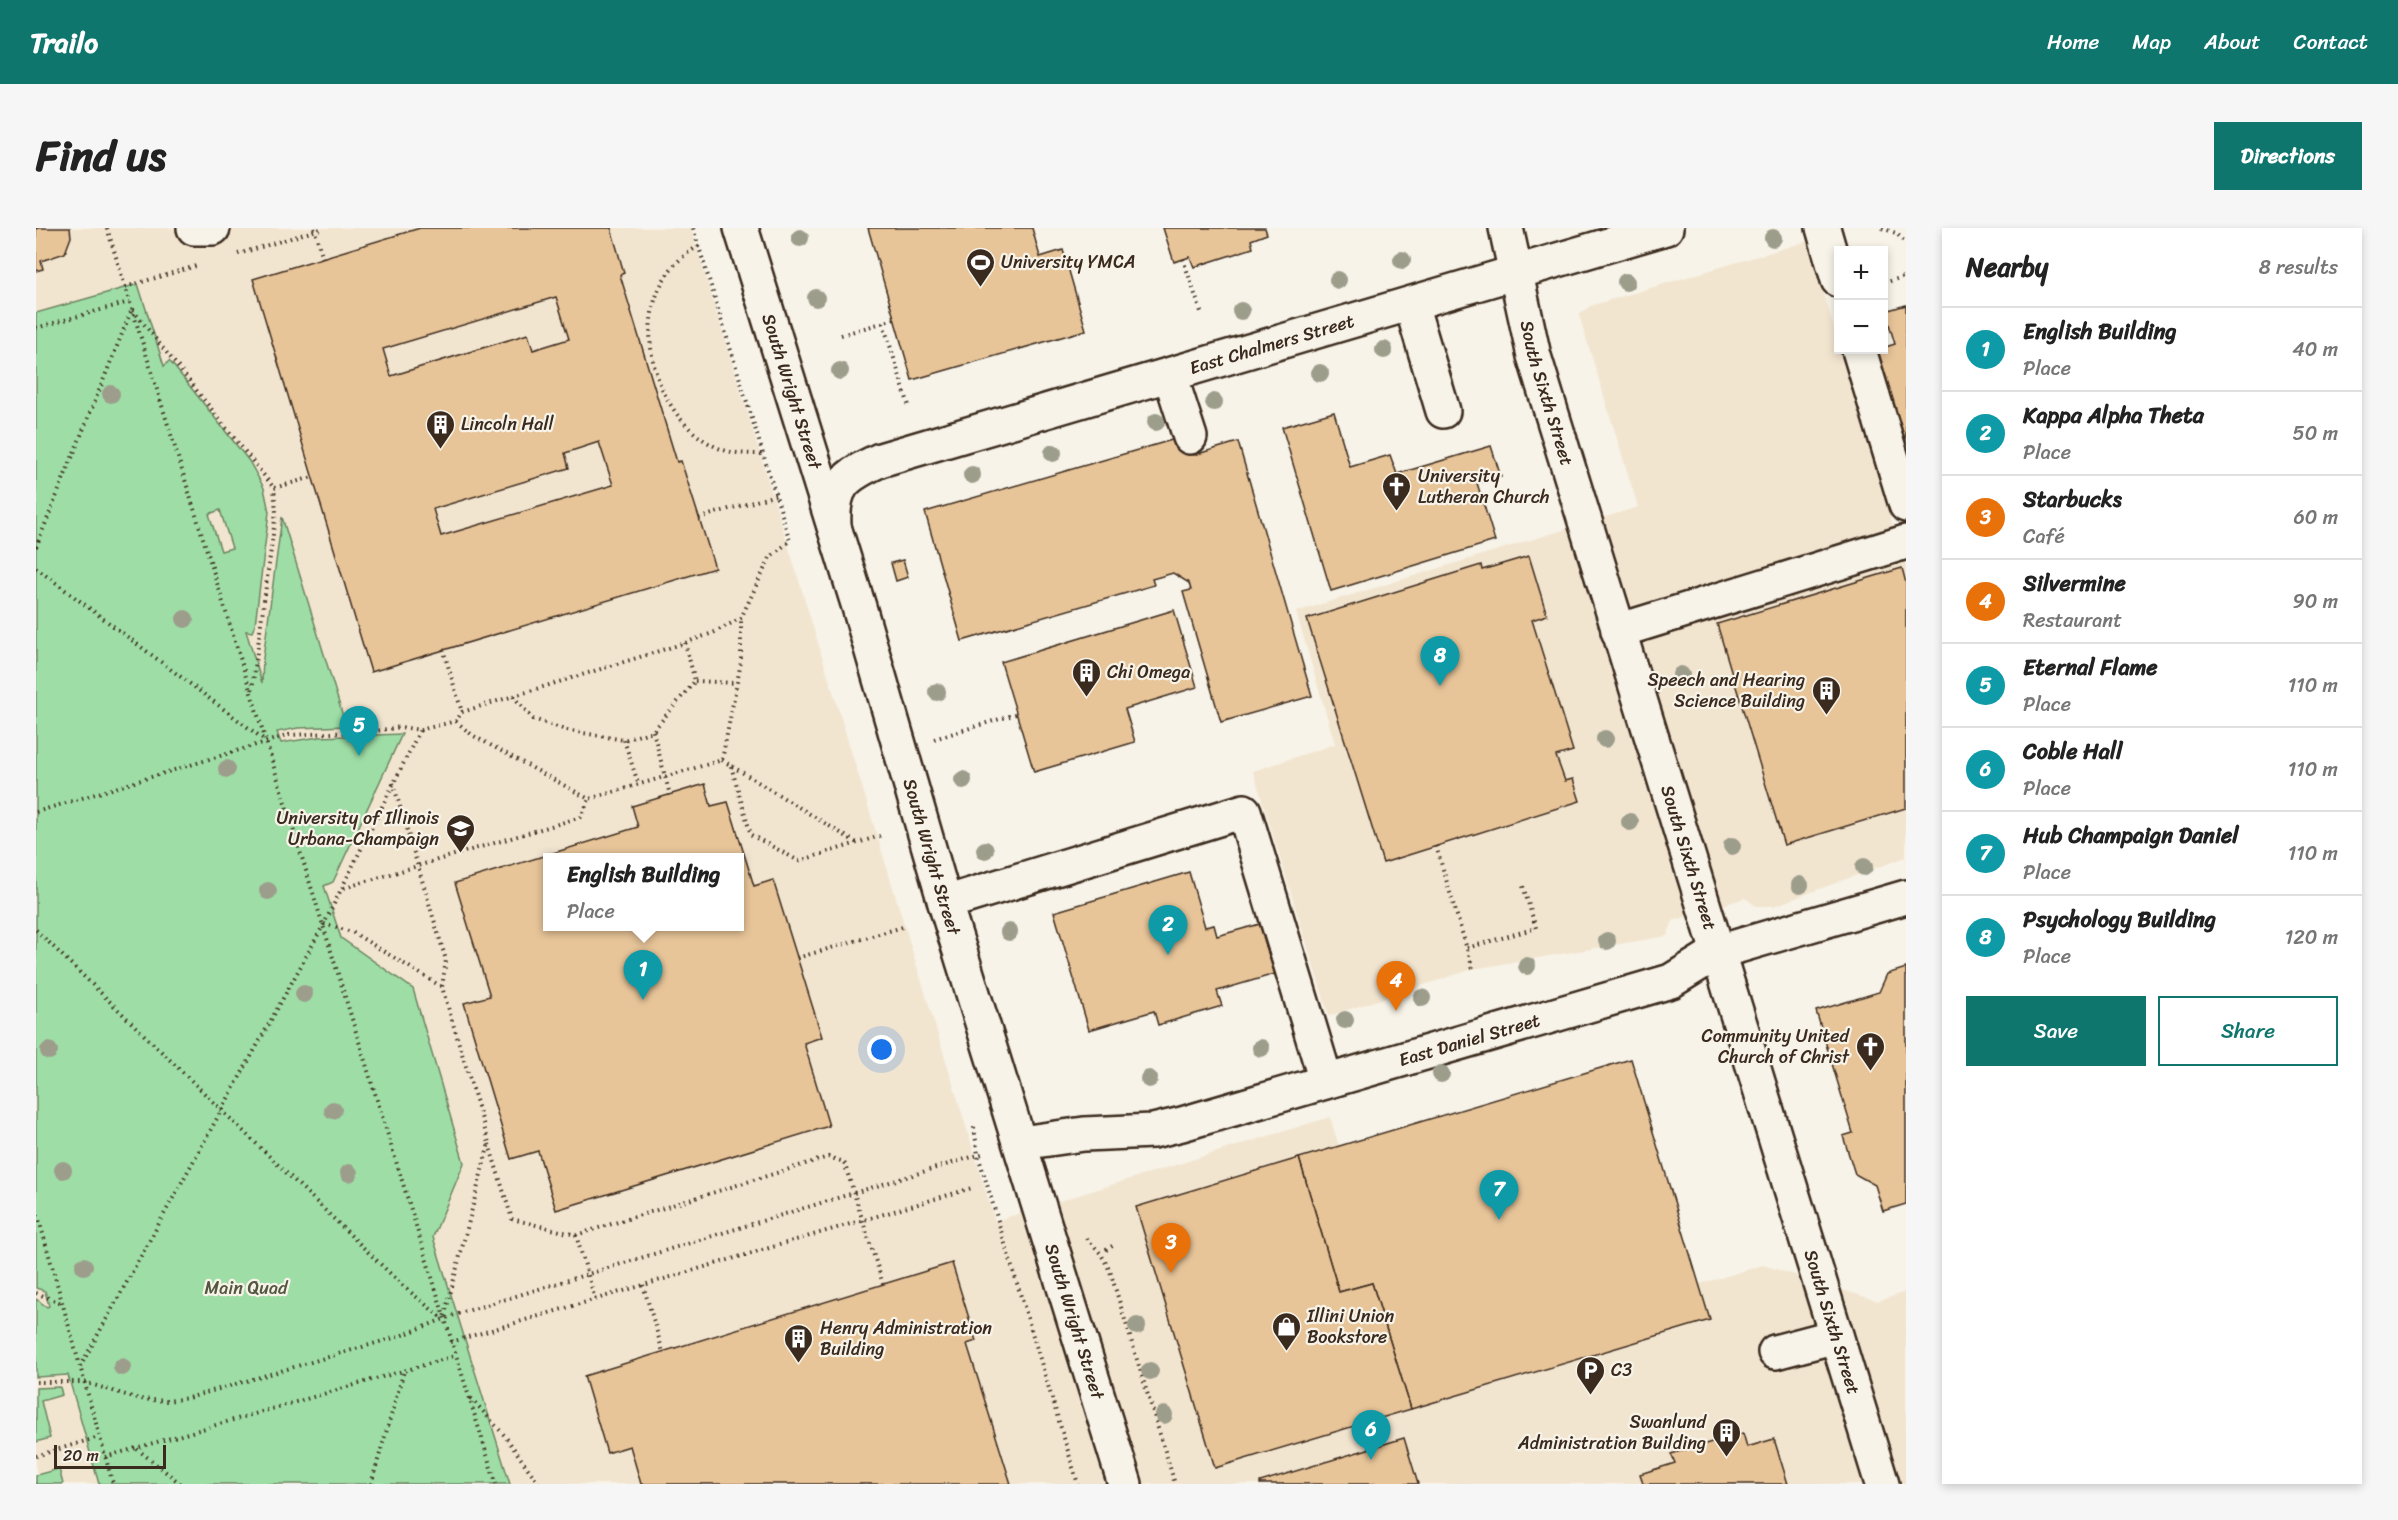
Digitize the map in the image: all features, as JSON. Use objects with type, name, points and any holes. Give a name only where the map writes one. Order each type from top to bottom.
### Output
[{"type":"street","points":[[194,228],[213,228]]},
{"type":"street","name":"South Wright Street","points":[[741,228],[834,529],[945,903],[1125,1484]]},
{"type":"street","name":"South Sixth Street","points":[[1506,228],[1528,338],[1882,1484]]},
{"type":"street","name":"East Chalmers Street","points":[[834,529],[833,502],[840,488],[859,470],[880,460],[1666,228]]},
{"type":"street","points":[[1823,228],[1834,264]]},
{"type":"street","points":[[1411,304],[1443,411]]},
{"type":"street","points":[[1860,354],[1906,505]]},
{"type":"street","points":[[1170,375],[1190,437]]},
{"type":"street","name":"East Chalmers Street","points":[[806,442],[840,458],[880,460]]},
{"type":"street","points":[[1618,631],[1906,542]]},
{"type":"street","points":[[945,903],[1244,811],[1326,1081]]},
{"type":"street","name":"East Daniel Street","points":[[1021,1143],[1084,1134],[1153,1131],[1671,981],[1718,952],[1906,897]]},
{"type":"street","points":[[1775,1352],[1836,1336]]},
{"type":"path","points":[[107,228],[496,1484]]},
{"type":"path","points":[[314,228],[323,258]]},
{"type":"path","points":[[693,228],[790,542],[770,557],[741,618],[741,662],[722,760]]},
{"type":"path","points":[[1882,228],[1896,233],[1906,243]]},
{"type":"path","points":[[699,246],[683,255],[671,268],[658,287],[652,303],[648,324],[658,374],[677,416],[700,437],[715,447],[732,452],[763,454]]},
{"type":"path","points":[[1183,259],[1201,312]]},
{"type":"path","points":[[1888,282],[1906,276]]},
{"type":"path","points":[[36,328],[129,302]]},
{"type":"path","points":[[132,309],[274,488],[276,512],[252,693]]},
{"type":"path","points":[[36,547],[132,309]]},
{"type":"path","points":[[841,335],[895,319]]},
{"type":"path","points":[[883,323],[909,406]]},
{"type":"path","points":[[651,376],[658,374]]},
{"type":"path","points":[[274,488],[313,477]]},
{"type":"path","points":[[699,518],[776,495]]},
{"type":"path","points":[[36,568],[266,742]]},
{"type":"path","points":[[36,812],[266,742],[308,733],[375,731],[401,727],[420,730],[456,722],[462,712],[685,643],[715,632],[741,618]]},
{"type":"path","points":[[685,643],[695,681]]},
{"type":"path","points":[[443,650],[462,712]]},
{"type":"path","points":[[695,681],[737,682]]},
{"type":"path","points":[[513,696],[533,719],[566,729],[624,740],[653,731],[695,681]]},
{"type":"path","points":[[899,749],[1017,714]]},
{"type":"path","points":[[456,722],[472,735],[589,799],[722,760],[858,843]]},
{"type":"path","points":[[80,1367],[220,1109],[324,924],[420,730]]},
{"type":"path","points":[[653,731],[670,795]]},
{"type":"path","points":[[624,740],[638,783]]},
{"type":"path","points":[[731,766],[752,835],[799,861],[880,836]]},
{"type":"path","points":[[393,783],[446,960],[442,987],[512,1219],[576,1236],[828,1157],[844,1162],[883,1284]]},
{"type":"path","points":[[343,888],[581,817],[589,799]]},
{"type":"path","points":[[1436,846],[1473,969]]},
{"type":"path","points":[[1467,948],[1536,928],[1522,883]]},
{"type":"path","points":[[324,924],[352,932],[442,987]]},
{"type":"path","points":[[797,958],[906,926]]},
{"type":"path","points":[[36,930],[402,1285],[444,1318]]},
{"type":"path","points":[[974,1123],[978,1155],[1078,1484]]},
{"type":"path","points":[[444,1318],[489,1143]]},
{"type":"path","points":[[36,1382],[84,1382],[140,1399],[166,1401],[188,1398],[400,1336],[444,1318],[588,1273],[1021,1143]]},
{"type":"path","points":[[451,1342],[972,1188]]},
{"type":"path","points":[[36,1209],[113,1484]]},
{"type":"path","points":[[1085,1235],[1101,1254],[1110,1271],[1175,1484]]},
{"type":"path","points":[[576,1236],[595,1299]]},
{"type":"path","points":[[1106,1250],[1114,1245]]},
{"type":"path","points":[[643,1285],[663,1352]]},
{"type":"path","points":[[36,1293],[62,1303]]},
{"type":"path","points":[[105,1457],[455,1356]]},
{"type":"path","points":[[371,1484],[404,1371]]},
{"type":"path","points":[[470,1396],[505,1436],[539,1484]]},
{"type":"path","points":[[36,1456],[99,1437]]},
{"type":"path","points":[[137,1449],[181,1484]]},
{"type":"shaded area","name":"University of Illinois Urbana-Champaign","points":[[36,228],[691,228],[995,1221],[1330,1117],[1409,1372],[1763,1265],[1878,1301],[1906,1292],[1906,1484],[36,1484]]},
{"type":"shaded area","points":[[1808,241],[1834,328],[1834,354],[1842,354],[1893,526],[1906,523],[1906,857],[1774,906],[1756,906],[1745,898],[1673,921],[1667,936],[1473,969],[1329,1016],[1253,771],[1335,744],[1296,612],[1638,507],[1579,315],[1590,306]]},
{"type":"green space","name":"Main Quad","points":[[138,284],[164,366],[169,361],[173,365],[249,461],[264,488],[269,512],[255,625],[252,632],[246,631],[262,683],[263,658],[282,517],[346,726],[298,728],[277,732],[281,743],[319,737],[402,734],[333,882],[324,886],[341,938],[413,989],[464,1163],[433,1237],[510,1484],[99,1484],[68,1375],[36,1377],[36,1299],[47,1307],[49,1306],[45,1291],[36,1288],[36,313]],"holes":[[[220,510],[232,548],[221,551],[209,514]]]},
{"type":"green space","points":[[60,1387],[62,1395],[41,1401],[50,1438],[36,1442],[36,1388]]},
{"type":"green space","points":[[59,1469],[63,1484],[36,1484],[36,1475]]},
{"type":"building","points":[[36,228],[70,228],[71,237],[65,253],[41,261],[43,269],[36,271]]},
{"type":"building","name":"Lincoln Hall","points":[[420,228],[611,228],[624,273],[620,275],[677,462],[681,461],[715,568],[371,672],[253,279]],"holes":[[[556,297],[569,339],[533,350],[528,334],[391,376],[383,349]],[[599,442],[613,485],[441,536],[433,509],[569,468],[565,453]]]},
{"type":"building","name":"University YMCA","points":[[868,228],[1032,228],[1040,257],[1063,250],[1086,330],[912,380]]},
{"type":"building","points":[[1163,228],[1265,228],[1267,234],[1251,240],[1253,248],[1194,267],[1190,257],[1174,262]]},
{"type":"building","points":[[1906,305],[1906,449],[1877,354],[1888,354],[1888,346],[1895,344],[1888,321],[1888,310]]},
{"type":"building","name":"University Lutheran Church","points":[[1334,412],[1350,467],[1390,455],[1397,474],[1491,446],[1501,477],[1477,483],[1495,541],[1331,591],[1282,427]]},
{"type":"building","points":[[1189,435],[1194,455],[1238,442],[1312,696],[1221,722],[1183,592],[1191,590],[1189,583],[1173,573],[1152,579],[1154,585],[962,641],[925,512]]},
{"type":"building","points":[[1529,556],[1547,615],[1532,620],[1573,751],[1556,756],[1565,781],[1573,779],[1580,801],[1383,863],[1307,619],[1481,565],[1482,570]]},
{"type":"building","points":[[903,560],[908,577],[896,581],[891,563]]},
{"type":"building","name":"Speech and Hearing Science Building","points":[[1902,568],[1906,583],[1906,808],[1784,845],[1717,624]]},
{"type":"building","name":"Chi Omega","points":[[1174,610],[1197,687],[1125,709],[1135,742],[1034,772],[1001,662]]},
{"type":"building","points":[[705,784],[711,806],[728,802],[744,853],[553,853],[638,827],[632,806]]},
{"type":"building","points":[[744,854],[754,886],[773,880],[822,1037],[804,1043],[829,1126],[556,1210],[538,1151],[511,1159],[464,1003],[490,996],[455,883],[543,856],[543,931],[744,931]]},
{"type":"building","points":[[1189,872],[1205,927],[1214,925],[1217,936],[1260,924],[1275,974],[1217,991],[1222,1006],[1158,1025],[1154,1011],[1089,1030],[1054,912]]},
{"type":"building","name":"Community United Church of Christ","points":[[1906,968],[1906,1204],[1883,1211],[1875,1185],[1855,1174],[1843,1136],[1853,1133],[1816,1011],[1879,992],[1887,974]]},
{"type":"building","points":[[1631,1059],[1710,1320],[1411,1409],[1372,1283],[1339,1292],[1299,1158]]},
{"type":"building","name":"Illini Union Bookstore","points":[[1299,1158],[1339,1292],[1372,1283],[1411,1409],[1215,1468],[1136,1207]]},
{"type":"building","name":"Henry Administration Building","points":[[952,1263],[976,1341],[967,1344],[1011,1484],[641,1484],[630,1446],[607,1453],[584,1376]]},
{"type":"building","name":"Swanlund Administration Building","points":[[1743,1433],[1747,1447],[1774,1439],[1788,1484],[1643,1484],[1640,1474],[1675,1463],[1671,1454]]},
{"type":"building","points":[[1404,1438],[1418,1484],[1260,1484],[1260,1482]]},
{"type":"place","name":"University YMCA","points":[[980,288]]},
{"type":"place","name":"Lincoln Hall","points":[[440,450]]},
{"type":"place","name":"University Lutheran Church","points":[[1397,512]]},
{"type":"place","name":"Psychology Building","points":[[1440,686]]},
{"type":"place","name":"Chi Omega","points":[[1086,698]]},
{"type":"place","name":"Speech and Hearing Science Building","points":[[1826,716]]},
{"type":"place","name":"Eternal Flame","points":[[359,756]]},
{"type":"place","name":"University of Illinois Urbana-Champaign","points":[[460,854]]},
{"type":"place","name":"Kappa Alpha Theta","points":[[1168,955]]},
{"type":"place","name":"English Building","points":[[643,1000]]},
{"type":"place","name":"Silvermine","points":[[1396,1011]]},
{"type":"place","name":"Community United Church of Christ","points":[[1870,1072]]},
{"type":"place","name":"Hub Champaign Daniel","points":[[1499,1220]]},
{"type":"place","name":"Starbucks","points":[[1171,1273]]},
{"type":"place","name":"Illini Union Bookstore","points":[[1286,1352]]},
{"type":"place","name":"Henry Administration Building","points":[[799,1364]]},
{"type":"place","name":"C3","points":[[1590,1396]]},
{"type":"place","name":"Swanlund Administration Building","points":[[1727,1458]]},
{"type":"place","name":"Coble Hall","points":[[1371,1460]]}]
